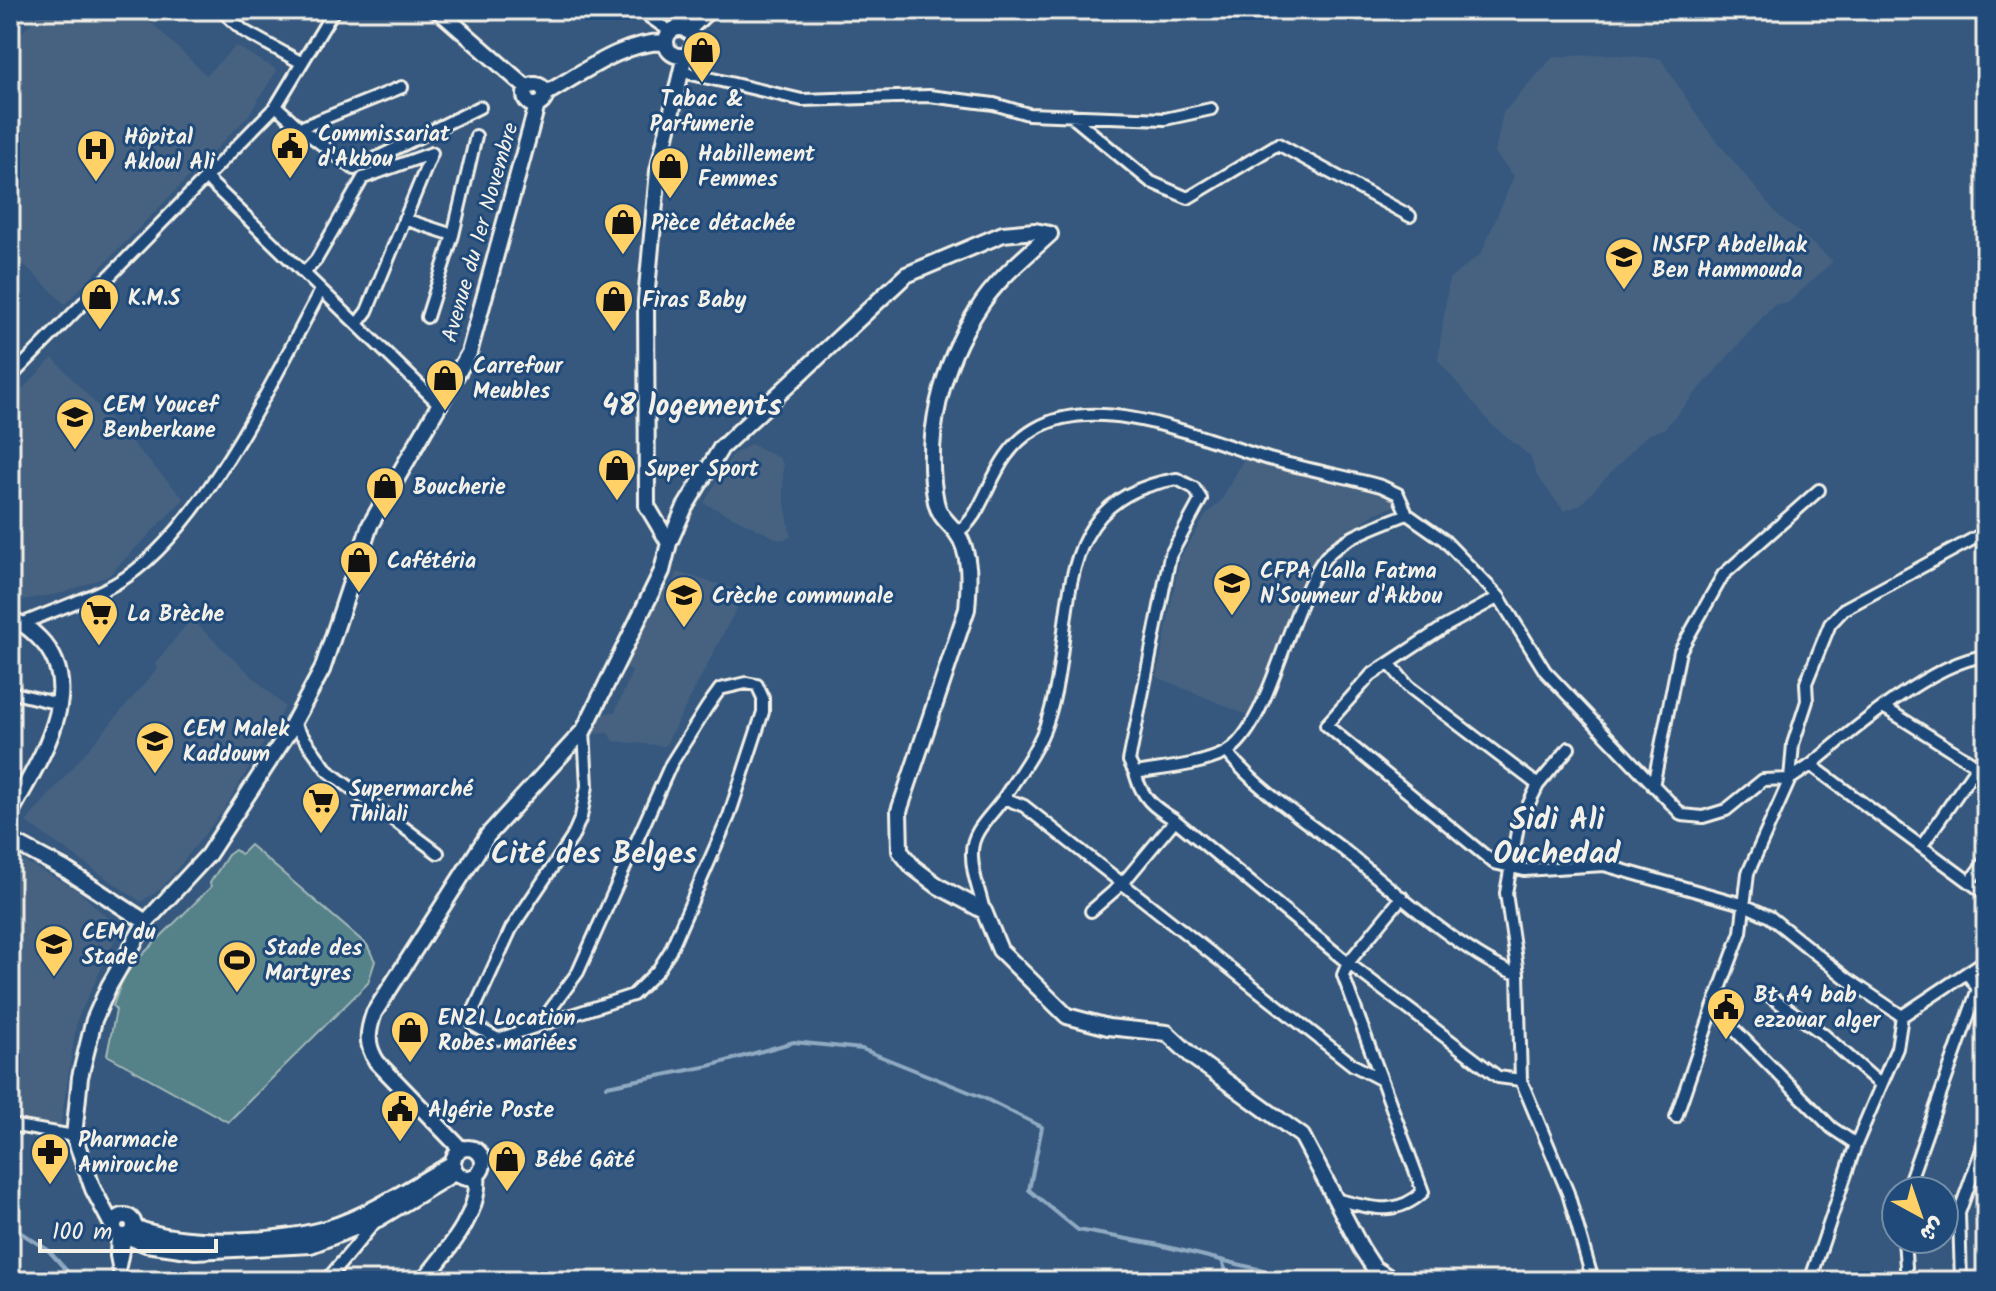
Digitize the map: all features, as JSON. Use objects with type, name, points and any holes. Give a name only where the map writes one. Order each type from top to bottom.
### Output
[{"type":"street","points":[[221,10],[244,31],[302,63]]},
{"type":"street","points":[[10,378],[276,106],[334,10]]},
{"type":"street","points":[[438,10],[527,88],[525,99],[541,100],[622,52],[687,31],[709,10]]},
{"type":"street","points":[[639,10],[668,37],[673,55],[685,55]]},
{"type":"street","points":[[669,543],[647,506],[646,300],[658,171],[685,55],[694,41],[687,31]]},
{"type":"street","points":[[683,72],[802,100],[929,96],[994,104],[1028,114],[1165,119],[1211,109]]},
{"type":"street","points":[[300,128],[402,87]]},
{"type":"street","name":"Avenue du 1er Novembre","points":[[123,1230],[88,1176],[74,1136],[80,1077],[94,1020],[109,986],[146,922],[208,855],[293,723],[322,670],[370,525],[469,353],[541,100]]},
{"type":"street","points":[[276,106],[354,169],[480,107]]},
{"type":"street","points":[[1070,115],[1151,182],[1188,198],[1278,144],[1410,216]]},
{"type":"street","points":[[427,317],[453,235],[476,136]]},
{"type":"street","points":[[304,273],[316,260],[363,178],[432,153],[367,311],[357,324]]},
{"type":"street","points":[[206,178],[441,406]]},
{"type":"street","points":[[404,219],[453,235]]},
{"type":"street","points":[[423,1281],[457,1235],[473,1207],[477,1175],[483,1166],[482,1156],[475,1149],[461,1149],[377,1062],[368,1048],[368,1030],[374,1013],[488,835],[584,730],[662,571],[669,543],[685,507],[721,448],[906,275],[1003,234],[1035,231],[1050,234],[1003,276],[978,308],[959,345],[934,420],[937,503],[944,522],[956,533],[965,552],[969,578],[967,609],[911,771],[899,811],[897,835],[900,851],[913,867],[984,911]]},
{"type":"street","points":[[10,814],[52,732],[63,685],[54,653],[17,622],[117,583],[171,535],[238,444],[321,290]]},
{"type":"street","points":[[956,533],[969,526],[998,463],[1014,445],[1034,429],[1077,414],[1131,419],[1381,486],[1398,494],[1407,514],[1444,540],[1499,597],[1545,671],[1682,815],[1703,817],[1726,810],[1763,780],[1790,779],[1885,708],[1952,666],[1986,656]]},
{"type":"street","points":[[1394,1281],[1374,1268],[1302,1136],[1194,1058],[1167,1033],[1108,1027],[1067,1016],[1000,950],[984,911],[971,849],[978,830],[1004,798],[1047,725],[1074,562],[1089,529],[1112,505],[1135,491],[1177,479],[1194,488],[1201,499],[1170,556],[1129,761],[1141,794],[1154,808],[1175,820],[1348,963],[1498,1077],[1521,1080]]},
{"type":"street","points":[[1653,786],[1680,651],[1723,575],[1819,490]]},
{"type":"street","points":[[1135,773],[1201,761],[1227,752],[1257,713],[1310,584],[1327,556],[1356,536],[1407,514]]},
{"type":"street","points":[[1676,1117],[1741,932],[1748,873],[1790,779],[1793,744],[1807,701],[1806,683],[1830,624],[1844,609],[1986,532]]},
{"type":"street","points":[[1499,597],[1371,675],[1326,725],[1494,863],[1508,869],[1604,865],[1651,875],[1742,904],[1770,917],[1846,978],[1902,1016]]},
{"type":"street","points":[[1389,663],[1408,686],[1538,785]]},
{"type":"street","points":[[539,1025],[578,972],[671,764],[707,707],[720,689],[746,683],[757,685],[763,698],[763,712],[729,816],[670,951],[658,970],[633,995],[498,1039],[473,1025],[473,1012],[511,929],[572,838],[581,817],[587,786],[584,730]]},
{"type":"street","points":[[10,692],[59,704]]},
{"type":"street","points":[[1885,708],[1977,766]]},
{"type":"street","points":[[293,723],[328,771],[438,853]]},
{"type":"street","points":[[1569,748],[1538,785],[1518,826],[1506,893],[1518,974],[1521,1080],[1568,1193],[1593,1281]]},
{"type":"street","points":[[1227,752],[1251,778],[1402,897],[1498,969],[1518,974]]},
{"type":"street","points":[[1923,844],[1986,753]]},
{"type":"street","points":[[1811,765],[1923,844],[1986,894]]},
{"type":"street","points":[[1004,798],[1024,806],[1353,1065],[1380,1079]]},
{"type":"street","points":[[1091,911],[1122,884],[1175,820]]},
{"type":"street","points":[[10,840],[66,870],[146,922]]},
{"type":"street","points":[[1970,881],[1986,860]]},
{"type":"street","points":[[1335,1199],[1384,1211],[1410,1204],[1423,1192],[1343,975],[1348,963],[1402,897]]},
{"type":"street","points":[[1810,1281],[1856,1144],[1897,1048],[1902,1016],[1986,960]]},
{"type":"street","points":[[1912,1175],[1978,989],[1967,973]]},
{"type":"street","points":[[1771,997],[1823,1034],[1881,1085]]},
{"type":"street","points":[[1713,1008],[1832,1128],[1856,1144]]},
{"type":"street","points":[[10,1125],[74,1136]]},
{"type":"street","points":[[1961,1281],[1959,1213],[1986,1138]]},
{"type":"street","points":[[123,1230],[146,1244],[195,1251],[296,1247],[332,1239],[378,1219],[455,1167],[461,1149]]},
{"type":"street","points":[[455,1167],[468,1178],[477,1175]]},
{"type":"street","points":[[123,1230],[190,1239],[309,1232],[350,1219],[455,1167]]},
{"type":"street","points":[[326,1281],[378,1219]]},
{"type":"street","points":[[121,1281],[119,1268],[123,1230]]},
{"type":"street","points":[[1905,1255],[1907,1281]]},
{"type":"shaded area","name":"Hôpital Akloul Ali","points":[[43,10],[138,10],[206,75],[236,46],[277,70],[248,116],[65,304],[10,251],[10,45]]},
{"type":"shaded area","name":"INSFP Abdelhak Ben Hammouda","points":[[1607,54],[1661,59],[1702,123],[1777,214],[1833,261],[1788,303],[1774,304],[1665,428],[1646,436],[1580,505],[1564,511],[1537,476],[1530,456],[1492,425],[1438,360],[1449,279],[1481,254],[1514,176],[1495,153],[1503,113],[1553,57]]},
{"type":"shaded area","name":"CEM Youcef Benberkane","points":[[53,358],[184,499],[108,576],[63,593],[10,602],[10,402]]},
{"type":"shaded area","points":[[751,444],[779,458],[783,464],[783,492],[791,537],[780,540],[704,503],[732,455]]},
{"type":"shaded area","name":"CFPA Lalla Fatma N'Soumeur d'Akbou","points":[[1245,457],[1381,486],[1395,496],[1399,504],[1374,514],[1325,548],[1254,718],[1157,677],[1180,558],[1206,515],[1221,501]]},
{"type":"shaded area","name":"Crèche communale","points":[[677,572],[745,592],[665,746],[614,741],[608,733],[594,734],[602,714],[615,712],[632,672],[626,667],[662,589],[673,585]]},
{"type":"shaded area","name":"CEM Malek Kaddoum","points":[[191,619],[285,707],[223,811],[162,888],[141,902],[26,822],[158,668],[155,664]]},
{"type":"shaded area","name":"CEM du Stade","points":[[10,854],[76,889],[120,929],[77,1020],[60,1128],[10,1120]]},
{"type":"green space","name":"Stade des Martyres","points":[[250,845],[367,945],[375,961],[368,983],[228,1122],[107,1055],[116,1010],[113,1006],[123,978],[136,961],[211,887],[210,883],[228,855],[235,850],[241,854]]},
{"type":"waterway","points":[[607,1086],[709,1066],[794,1042],[862,1049],[984,1098],[1042,1127],[1029,1190],[1078,1230],[1155,1244],[1258,1269],[1283,1281]]},
{"type":"waterway","points":[[10,1226],[48,1250],[76,1281]]},
{"type":"waterway","points":[[1222,1261],[1230,1281]]},
{"type":"place","name":"Tabac & Parfumerie","points":[[702,84]]},
{"type":"place","name":"Commissariat d'Akbou","points":[[290,180]]},
{"type":"place","name":"Hôpital Akloul Ali","points":[[96,183]]},
{"type":"place","name":"Habillement Femmes","points":[[670,200]]},
{"type":"place","name":"Pièce détachée","points":[[623,256]]},
{"type":"place","name":"INSFP Abdelhak Ben Hammouda","points":[[1624,291]]},
{"type":"place","name":"K.M.S","points":[[100,331]]},
{"type":"place","name":"Firas Baby","points":[[614,333]]},
{"type":"place","name":"Carrefour Meubles","points":[[445,412]]},
{"type":"place","name":"CEM Youcef Benberkane","points":[[75,451]]},
{"type":"place","name":"Super Sport","points":[[617,502]]},
{"type":"place","name":"Boucherie","points":[[385,520]]},
{"type":"place","name":"Cafétéria","points":[[359,594]]},
{"type":"place","name":"CFPA Lalla Fatma N'Soumeur d'Akbou","points":[[1232,617]]},
{"type":"place","name":"Crèche communale","points":[[684,629]]},
{"type":"place","name":"La Brèche","points":[[99,647]]},
{"type":"place","name":"CEM Malek Kaddoum","points":[[155,775]]},
{"type":"place","name":"Supermarché Thilali","points":[[321,835]]},
{"type":"place","name":"CEM du Stade","points":[[54,978]]},
{"type":"place","name":"Stade des Martyres","points":[[237,994]]},
{"type":"place","name":"Bt A4 bab ezzouar alger","points":[[1726,1041]]},
{"type":"place","name":"ENZI Location Robes mariées","points":[[410,1064]]},
{"type":"place","name":"Algérie Poste","points":[[400,1143]]},
{"type":"place","name":"Pharmacie Amirouche","points":[[50,1186]]},
{"type":"place","name":"Bébé Gâté","points":[[507,1193]]},
{"type":"district","name":"48 logements","points":[[692,405]]},
{"type":"district","name":"Sidi Ali Ouchedad","points":[[1557,836]]},
{"type":"district","name":"Cité des Belges","points":[[594,853]]}]
